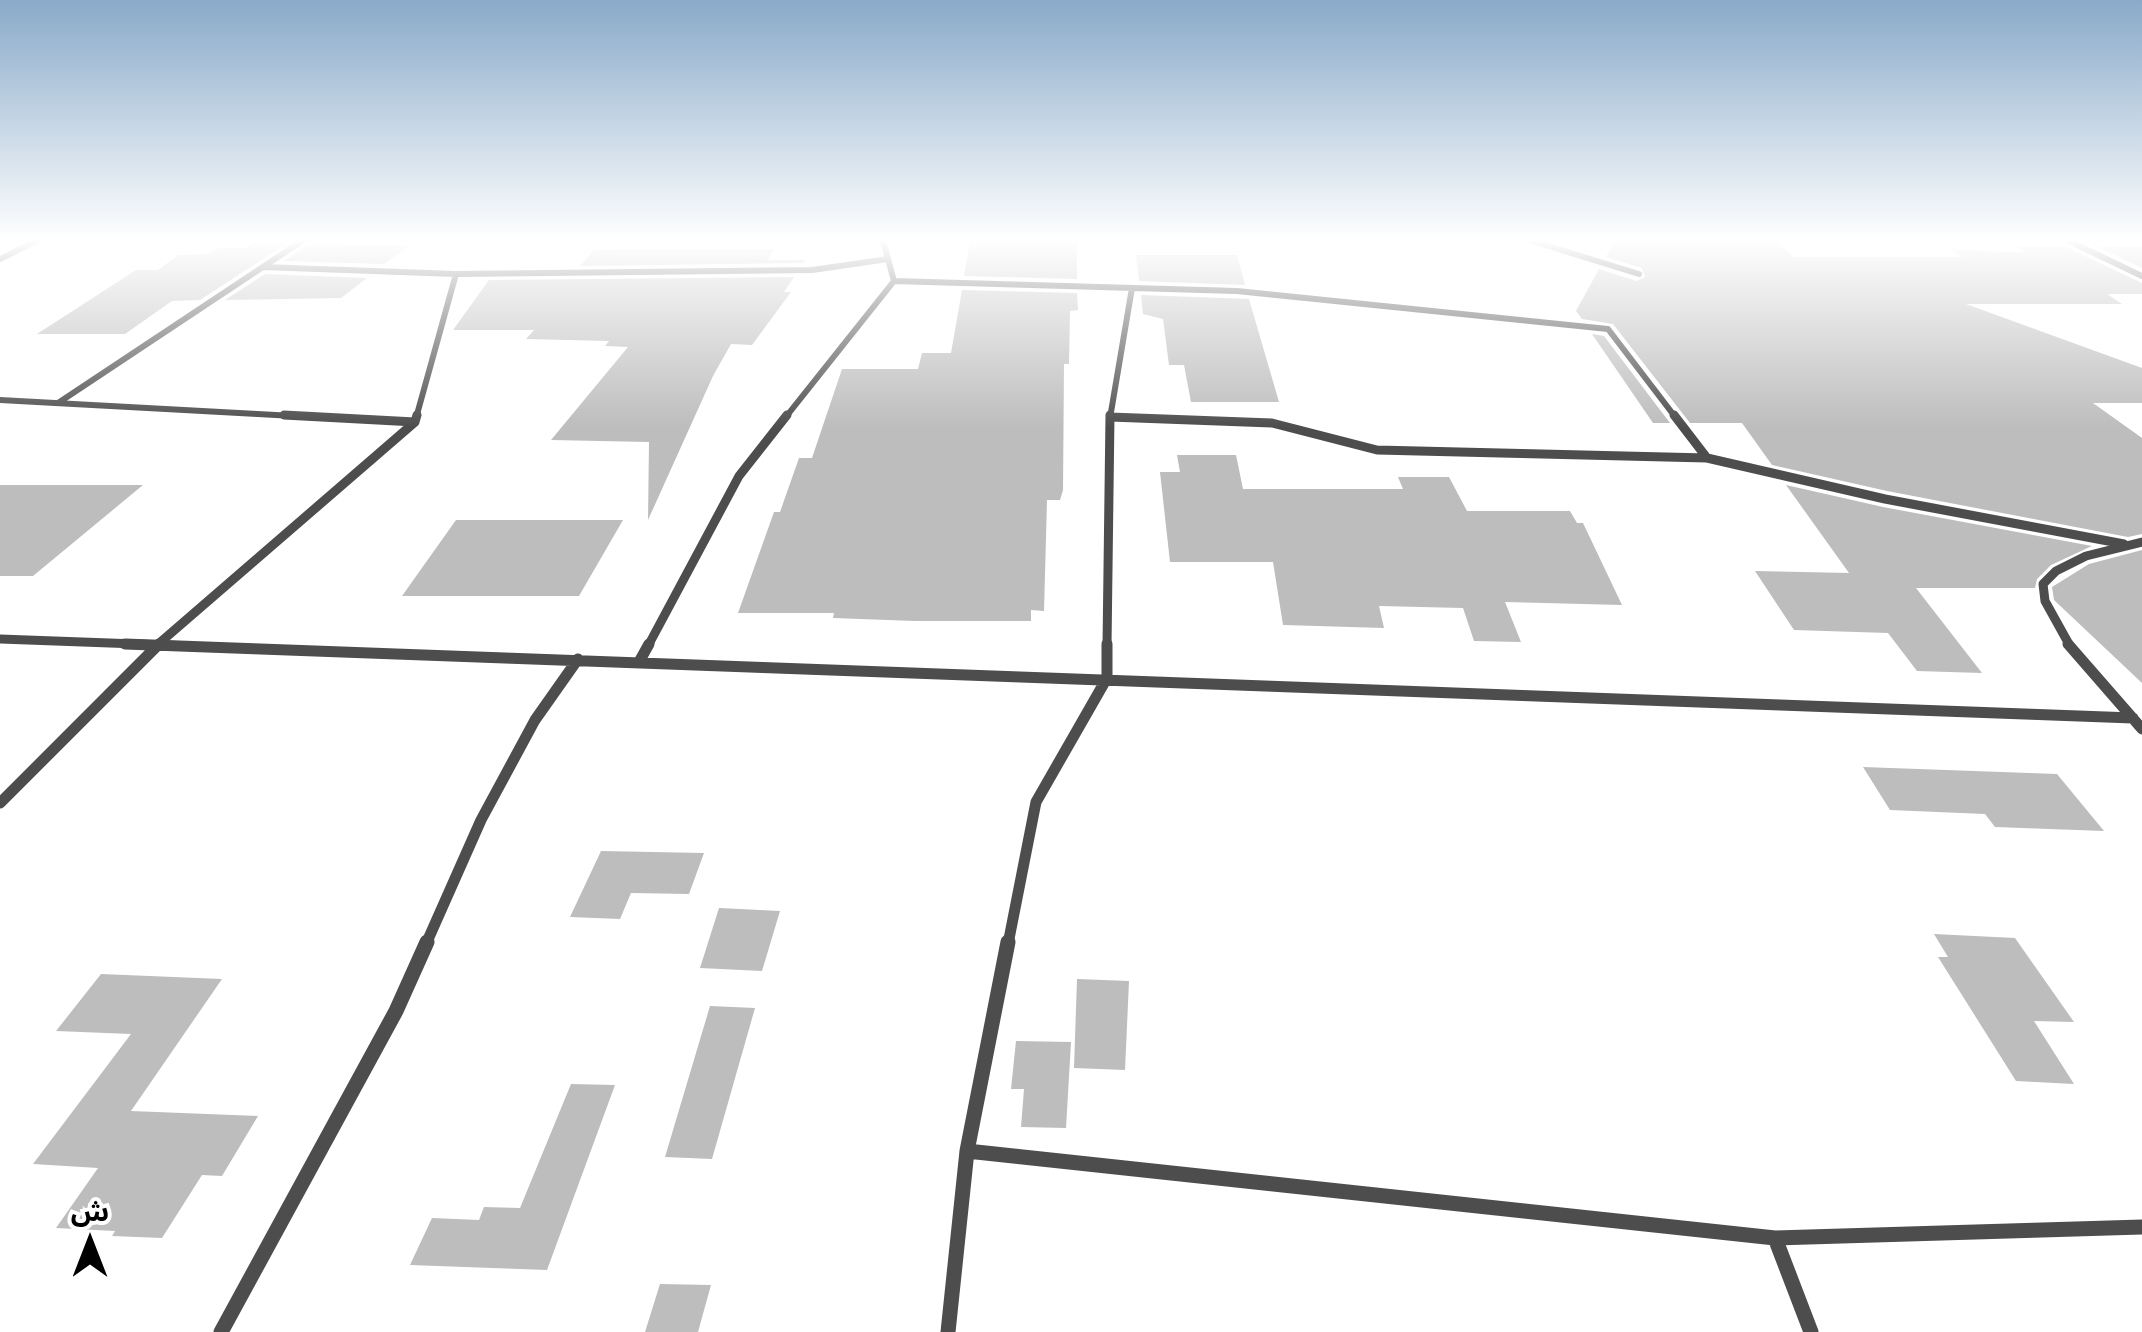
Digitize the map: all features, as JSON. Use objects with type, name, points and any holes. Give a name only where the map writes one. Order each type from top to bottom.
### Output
[{"type":"street","points":[[57,403],[208,303]]},
{"type":"street","points":[[0,803],[157,645],[416,422],[448,303]]},
{"type":"street","points":[[639,662],[739,476],[876,303]]},
{"type":"street","points":[[948,1332],[966,1151],[1036,802],[1107,678],[1110,417],[1129,303]]},
{"type":"street","points":[[1352,303],[1608,330],[1707,458]]},
{"type":"street","points":[[0,400],[416,422]]},
{"type":"street","points":[[1110,417],[1272,423],[1377,450],[1707,458],[1886,499],[2124,544]]},
{"type":"street","points":[[2142,542],[2086,556],[2056,571],[2043,584],[2046,602],[2064,638],[2142,729]]},
{"type":"street","points":[[0,639],[2132,718]]},
{"type":"street","points":[[222,1332],[396,1011],[480,820],[535,720],[578,659]]},
{"type":"street","points":[[966,1151],[1775,1238],[2142,1228]]},
{"type":"street","points":[[1775,1238],[1811,1332]]},
{"type":"building","points":[[85,303],[169,303],[125,334],[37,334]]},
{"type":"building","points":[[472,303],[783,303],[752,345],[731,344],[648,520],[649,442],[551,440],[628,347],[605,346],[609,341],[526,339],[534,330],[453,330]]},
{"type":"building","points":[[960,303],[1078,303],[1078,310],[1070,311],[1069,364],[1064,364],[1063,490],[1060,500],[1047,500],[1044,611],[1031,610],[1031,621],[915,621],[833,618],[834,613],[738,613],[774,512],[780,512],[799,458],[812,458],[842,369],[918,369],[922,353],[951,353]]},
{"type":"building","points":[[1142,303],[1250,303],[1279,402],[1191,402],[1184,365],[1169,365],[1163,319],[1143,314]]},
{"type":"building","points":[[1580,303],[2121,303],[1966,304],[2142,368],[2142,403],[2093,403],[2142,438],[2142,534],[2128,537],[1772,465],[1742,423],[1690,423],[1613,324],[1582,319],[1576,311]]},
{"type":"building","points":[[1592,334],[1604,336],[1670,423],[1653,423]]},
{"type":"building","points":[[1177,455],[1236,455],[1243,489],[1403,489],[1398,477],[1449,477],[1467,511],[1570,511],[1577,523],[1583,523],[1622,605],[1505,602],[1521,642],[1474,641],[1463,608],[1379,606],[1384,628],[1283,625],[1273,562],[1170,562],[1160,472],[1180,472]]},
{"type":"building","points":[[0,485],[143,485],[33,576],[0,576]]},
{"type":"building","points":[[1786,485],[2092,546],[2051,565],[2037,579],[2035,588],[1916,588],[1982,673],[1917,671],[1888,633],[1794,630],[1755,571],[1849,573]]},
{"type":"building","points":[[456,520],[623,520],[579,596],[402,596]]},
{"type":"building","points":[[2142,550],[2142,683],[2054,600],[2052,587],[2089,564]]},
{"type":"building","points":[[1863,767],[2057,774],[2104,831],[1995,827],[1985,814],[1890,810]]},
{"type":"building","points":[[601,851],[704,853],[689,894],[631,893],[620,919],[570,917]]},
{"type":"building","points":[[719,908],[780,911],[762,971],[700,968]]},
{"type":"building","points":[[1934,934],[2015,938],[2074,1022],[2034,1021],[2074,1084],[2016,1081],[1938,957],[1948,957]]},
{"type":"building","points":[[101,974],[222,979],[131,1111],[258,1116],[222,1176],[202,1175],[162,1238],[56,1228],[98,1168],[33,1164],[131,1034],[56,1031]]},
{"type":"building","points":[[1077,979],[1129,981],[1125,1070],[1074,1068]]},
{"type":"building","points":[[710,1006],[755,1008],[712,1159],[665,1157]]},
{"type":"building","points":[[1016,1041],[1071,1042],[1066,1128],[1021,1127],[1024,1089],[1011,1089]]},
{"type":"building","points":[[571,1084],[615,1085],[547,1270],[410,1265],[432,1218],[479,1220],[484,1207],[520,1208]]},
{"type":"building","points":[[660,1284],[711,1285],[698,1332],[645,1332]]}]
